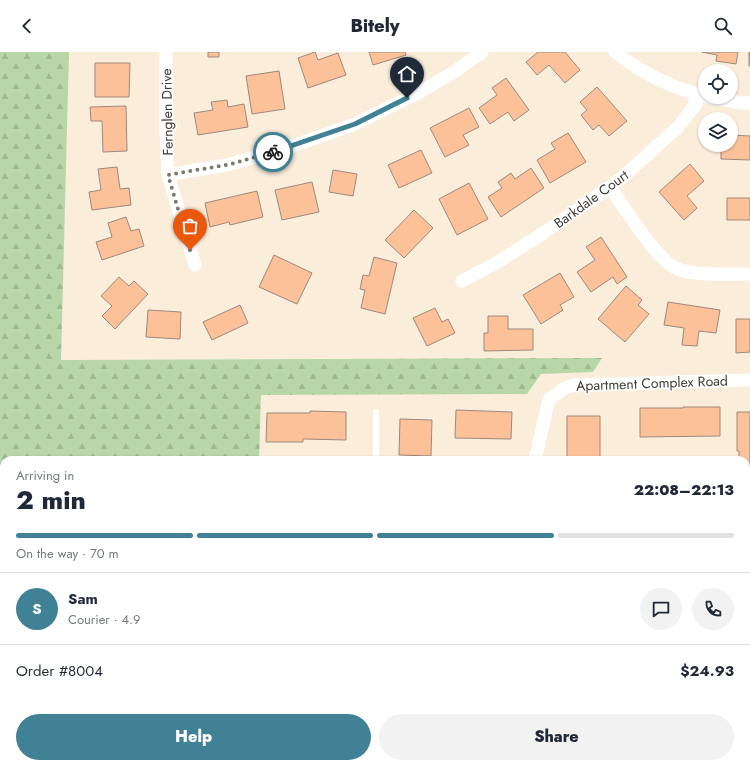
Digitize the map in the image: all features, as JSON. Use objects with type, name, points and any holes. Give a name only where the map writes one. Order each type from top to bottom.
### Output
[{"type":"street","name":"Fernglen Drive","points":[[166,52],[166,132],[168,175],[194,265]]},
{"type":"street","points":[[168,175],[231,164],[294,146],[355,124],[420,92],[454,72],[482,52]]},
{"type":"street","points":[[615,52],[646,74],[698,94]]},
{"type":"street","name":"Barkdale Court","points":[[462,281],[505,258],[610,187],[624,176],[685,119],[698,101]]},
{"type":"street","points":[[738,102],[750,103]]},
{"type":"street","points":[[610,187],[660,256],[672,266],[690,273],[750,274]]},
{"type":"street","name":"Apartment Complex Road","points":[[536,456],[549,399],[565,388],[574,385],[750,380]]},
{"type":"lane","points":[[376,412],[376,456]]},
{"type":"green space","points":[[0,52],[69,52],[61,360],[602,358],[593,372],[541,374],[527,394],[261,395],[259,456],[0,456]]},
{"type":"building","points":[[208,52],[219,52],[219,57],[208,57]]},
{"type":"building","points":[[315,52],[318,60],[338,53],[346,75],[308,88],[298,58]]},
{"type":"building","points":[[369,52],[405,52],[406,55],[373,65]]},
{"type":"building","points":[[538,52],[565,52],[580,70],[565,83],[549,65],[537,75],[526,62]]},
{"type":"building","points":[[702,52],[738,52],[736,64],[716,61],[717,55]]},
{"type":"building","points":[[750,52],[750,66],[749,66]]},
{"type":"building","points":[[95,63],[130,63],[129,97],[95,97]]},
{"type":"building","points":[[279,71],[285,109],[252,114],[246,76]]},
{"type":"building","points":[[506,78],[529,110],[514,121],[508,112],[490,124],[479,108],[497,95],[492,88]]},
{"type":"building","points":[[597,87],[627,121],[609,136],[599,125],[593,130],[581,115],[587,110],[580,102]]},
{"type":"building","points":[[227,100],[228,107],[244,104],[248,127],[198,135],[194,113],[213,110],[211,102]]},
{"type":"building","points":[[126,106],[127,151],[103,152],[102,121],[91,121],[90,107]]},
{"type":"building","points":[[469,108],[479,127],[463,135],[469,145],[445,157],[430,128]]},
{"type":"building","points":[[568,133],[586,162],[550,183],[537,160],[555,149],[551,143]]},
{"type":"building","points":[[738,135],[750,136],[750,160],[721,159],[721,152],[738,152]]},
{"type":"building","points":[[421,150],[432,173],[399,188],[388,165]]},
{"type":"building","points":[[690,164],[704,181],[687,196],[697,208],[684,220],[659,192]]},
{"type":"building","points":[[117,167],[120,189],[129,188],[131,205],[92,210],[89,192],[101,190],[98,169]]},
{"type":"building","points":[[531,168],[544,188],[501,217],[488,197],[502,188],[498,182],[511,173],[515,179]]},
{"type":"building","points":[[333,170],[357,174],[353,196],[329,192]]},
{"type":"building","points":[[312,182],[319,212],[282,220],[275,190]]},
{"type":"building","points":[[469,183],[488,219],[457,235],[439,199]]},
{"type":"building","points":[[257,191],[263,217],[230,225],[229,222],[210,227],[205,203]]},
{"type":"building","points":[[727,198],[750,198],[750,220],[727,220]]},
{"type":"building","points":[[414,210],[433,228],[404,258],[385,240]]},
{"type":"building","points":[[126,217],[131,231],[139,229],[144,246],[102,260],[96,242],[112,237],[108,223]]},
{"type":"building","points":[[601,237],[627,277],[617,284],[613,277],[591,292],[577,272],[595,260],[586,247]]},
{"type":"building","points":[[274,255],[312,273],[297,304],[259,287]]},
{"type":"building","points":[[374,257],[397,263],[385,314],[361,308],[365,290],[360,289],[363,275],[369,276]]},
{"type":"building","points":[[560,273],[574,297],[560,305],[563,310],[541,324],[523,295]]},
{"type":"building","points":[[119,277],[129,286],[134,281],[148,294],[115,329],[102,316],[112,306],[101,296]]},
{"type":"building","points":[[626,286],[642,300],[638,305],[649,314],[625,342],[598,319]]},
{"type":"building","points":[[668,302],[720,310],[716,333],[699,331],[697,346],[682,345],[684,328],[664,325]]},
{"type":"building","points":[[240,305],[248,323],[212,340],[203,322]]},
{"type":"building","points":[[435,308],[442,322],[448,319],[455,333],[427,346],[413,318]]},
{"type":"building","points":[[148,310],[181,312],[180,339],[146,337]]},
{"type":"building","points":[[488,316],[508,316],[508,329],[533,329],[533,350],[484,351],[484,333],[488,333]]},
{"type":"building","points":[[736,319],[750,319],[750,352],[736,353]]},
{"type":"building","points":[[720,407],[720,436],[640,437],[640,408]]},
{"type":"building","points":[[456,410],[512,412],[511,439],[455,438]]},
{"type":"building","points":[[310,411],[346,412],[346,440],[303,439],[303,442],[266,442],[267,413],[310,413]]},
{"type":"building","points":[[737,412],[750,412],[750,456],[739,456],[739,451],[737,451]]},
{"type":"building","points":[[567,416],[600,416],[600,456],[567,456]]},
{"type":"building","points":[[400,419],[432,420],[431,456],[399,455]]},
{"type":"way so far","points":[[190,250],[168,175],[231,164],[273,152]]},
{"type":"route","points":[[273,152],[355,124],[407,98]]}]
